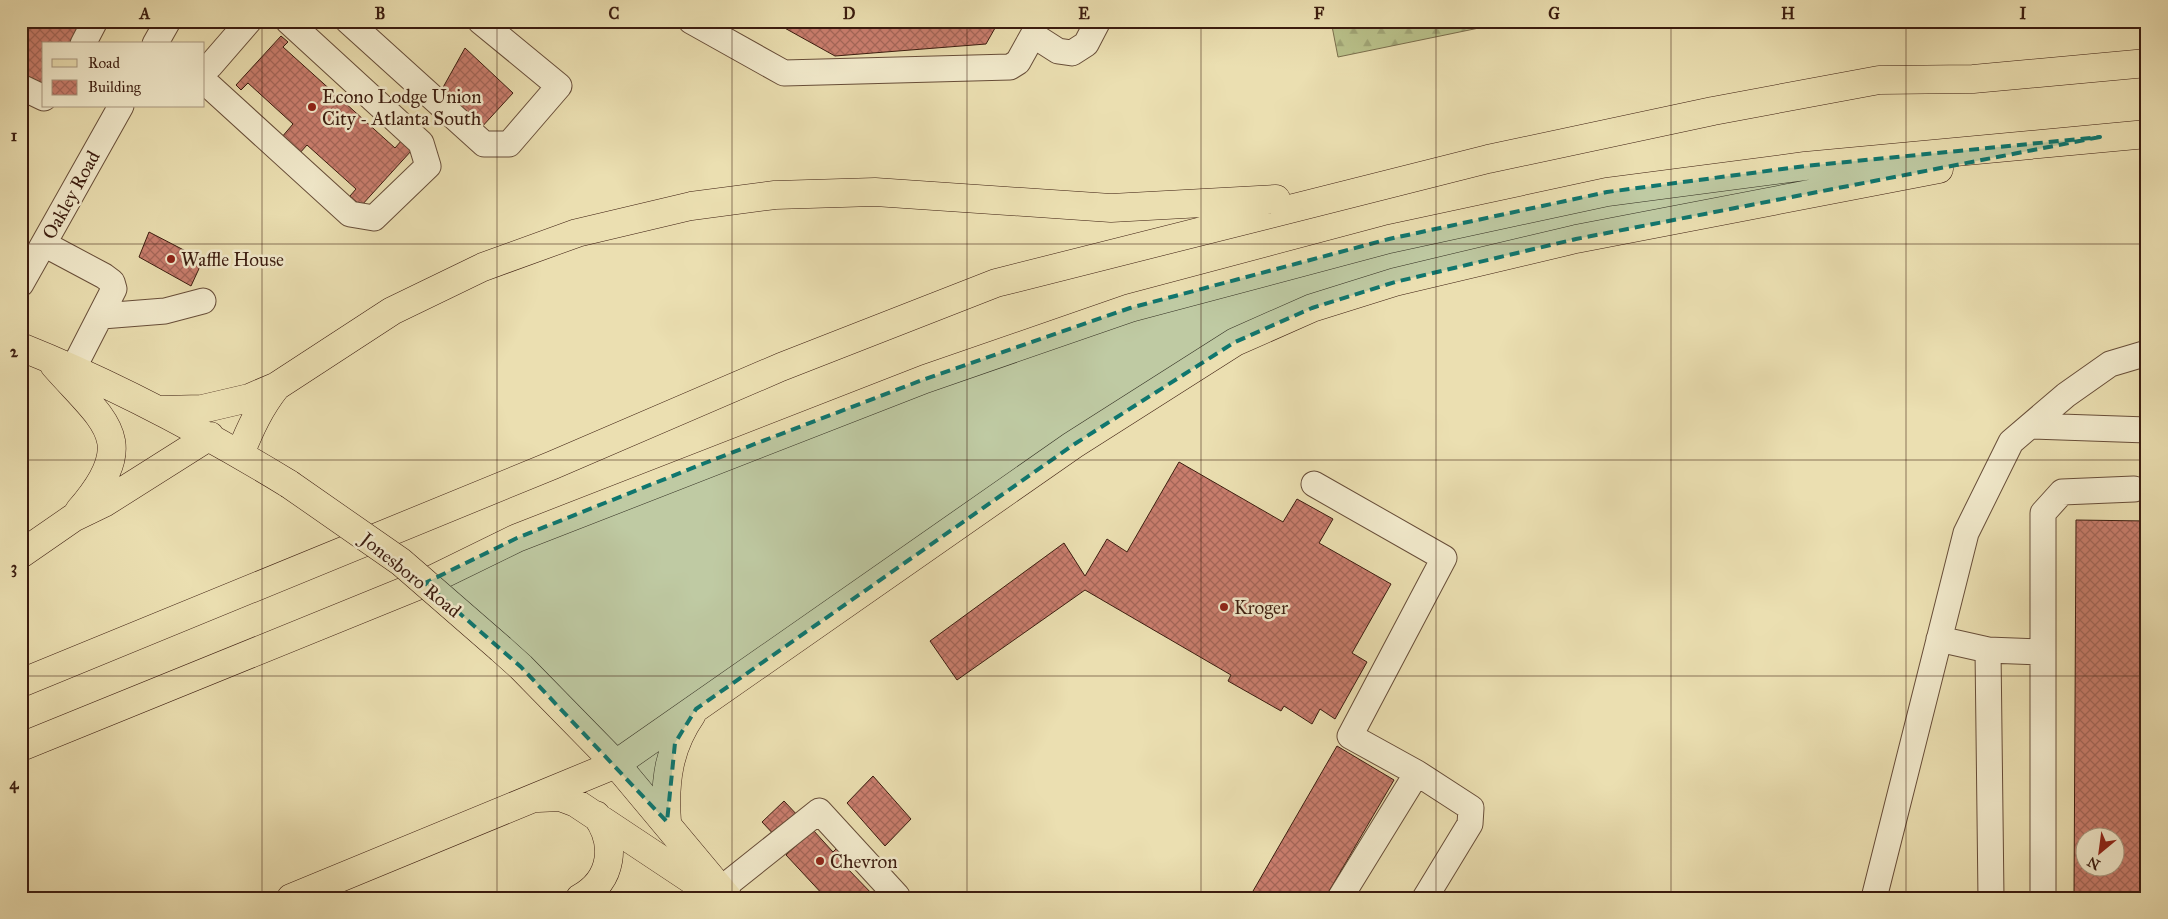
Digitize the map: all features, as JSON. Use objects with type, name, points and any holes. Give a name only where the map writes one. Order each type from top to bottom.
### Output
[{"type":"main road","points":[[21,683],[553,465],[781,367],[996,283],[1488,159],[1713,111],[1879,80],[1973,79],[2147,63]]},
{"type":"main road","points":[[21,747],[427,582],[526,534],[925,379],[1130,308],[1389,239],[1607,192],[1805,166],[2147,134]]},
{"type":"main road","points":[[291,898],[616,764],[1073,445],[1235,342],[1312,308],[1395,282],[1576,239],[2100,137]]},
{"type":"main road","points":[[160,410],[202,409],[248,398],[277,386],[392,311],[482,267],[577,233],[691,206],[774,195],[875,192],[1110,208],[1337,196]]},
{"type":"main road","name":"Jonesboro Road","points":[[21,347],[73,369],[210,436],[289,484],[401,562],[521,667],[616,764],[667,822],[723,895]]},
{"type":"main road","points":[[48,358],[104,422],[112,443],[109,468],[102,482],[73,518]]},
{"type":"main road","points":[[240,454],[262,405],[277,386]]},
{"type":"main road","points":[[21,554],[73,518],[104,503],[210,436]]},
{"type":"main road","points":[[667,822],[668,775],[674,743],[696,709]]},
{"type":"main road","points":[[536,798],[560,797],[576,803],[723,895]]},
{"type":"main road","points":[[580,898],[590,892],[602,878],[609,856],[607,834],[596,815]]},
{"type":"street","points":[[84,42],[95,21]]},
{"type":"street","points":[[156,42],[167,21]]},
{"type":"street","points":[[205,68],[210,66],[249,21]]},
{"type":"street","points":[[205,82],[350,214],[374,218],[428,166],[421,143],[288,21]]},
{"type":"street","points":[[348,21],[484,144],[510,144],[559,86],[480,21]]},
{"type":"street","points":[[691,21],[784,73],[1010,67],[1018,62],[1037,28],[1058,51],[1072,54],[1086,44],[1098,21]]},
{"type":"street","points":[[21,87],[42,97]]},
{"type":"street","name":"Oakley Road","points":[[22,280],[120,108]]},
{"type":"street","points":[[44,244],[112,282],[114,289],[102,316],[73,369]]},
{"type":"street","points":[[102,316],[165,311],[203,301]]},
{"type":"street","points":[[1874,898],[1966,533],[2011,442],[2066,395],[2110,364],[2147,353]]},
{"type":"street","points":[[2030,426],[2147,430]]},
{"type":"street","points":[[1314,484],[1444,558],[1350,736],[1417,773],[1471,808],[1470,824],[1425,898]]},
{"type":"street","points":[[2043,898],[2043,513],[2062,492],[2134,489]]},
{"type":"street","points":[[1939,639],[1988,650],[2043,652]]},
{"type":"street","points":[[1988,650],[1991,898]]},
{"type":"street","points":[[1340,898],[1417,773]]},
{"type":"street","points":[[723,895],[818,811],[896,898]]},
{"type":"highlighted area","points":[[2100,137],[1576,239],[1395,282],[1312,308],[1235,342],[1073,445],[696,709],[675,743],[667,822],[521,667],[425,583],[517,538],[705,463],[925,379],[1130,308],[1389,239],[1607,192],[1805,166]]},
{"type":"green space","points":[[1331,21],[1513,21],[1338,57]]},
{"type":"building","points":[[32,21],[89,21],[78,42],[42,42],[42,95],[21,84],[21,42]]},
{"type":"building","points":[[772,21],[999,21],[986,44],[835,56]]},
{"type":"building","name":"Econo Lodge Union City - Atlanta South","points":[[281,36],[288,42],[283,47],[395,148],[402,140],[412,150],[361,206],[350,196],[356,189],[307,145],[299,154],[281,138],[293,124],[248,83],[241,90],[236,85]]},
{"type":"building","points":[[465,48],[513,93],[480,129],[441,91]]},
{"type":"building","name":"Waffle House","points":[[149,232],[203,260],[191,286],[139,257]]},
{"type":"building","points":[[1179,462],[1283,522],[1297,499],[1333,519],[1319,543],[1391,584],[1352,653],[1367,662],[1335,719],[1320,709],[1312,724],[1284,706],[1281,711],[1228,681],[1231,675],[1085,590],[957,680],[930,641],[1064,543],[1085,576],[1107,539],[1127,552]]},
{"type":"building","points":[[2076,520],[2147,521],[2147,898],[2074,898]]},
{"type":"building","points":[[1337,746],[1394,780],[1325,898],[1249,898]]},
{"type":"building","points":[[873,776],[911,819],[885,846],[847,803]]},
{"type":"building","points":[[784,801],[800,818],[778,839],[762,822]]},
{"type":"building","name":"Chevron","points":[[813,830],[833,852],[841,844],[853,857],[844,865],[876,898],[826,898],[786,855]]},
{"type":"place","name":"Econo Lodge Union City - Atlanta South","points":[[312,107]]},
{"type":"place","name":"Waffle House","points":[[171,259]]},
{"type":"place","name":"Kroger","points":[[1224,607]]},
{"type":"place","name":"Chevron","points":[[820,861]]}]
